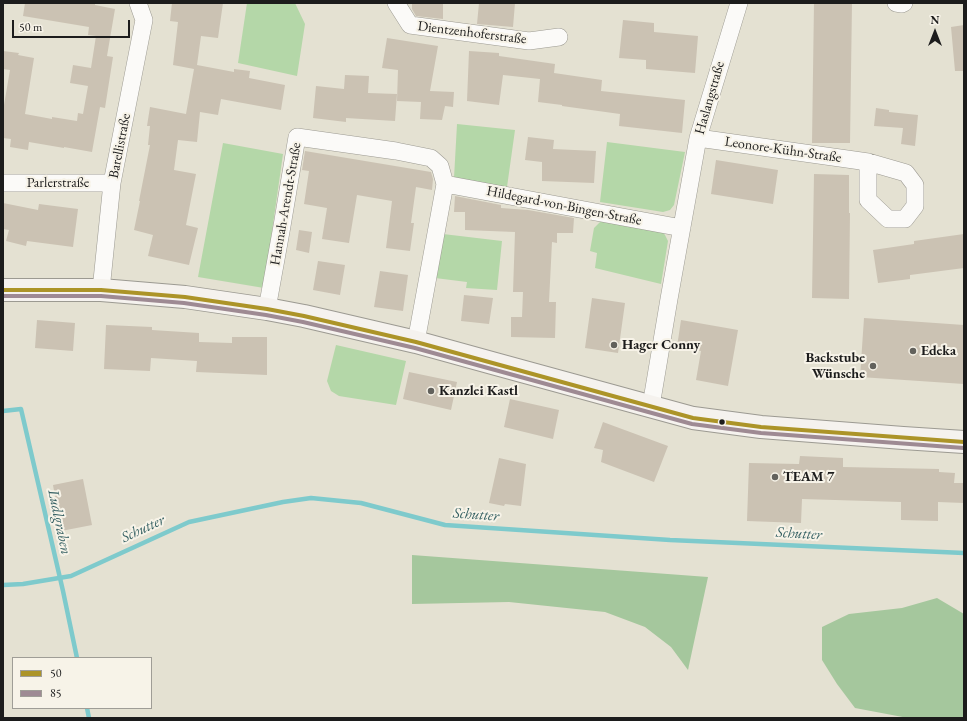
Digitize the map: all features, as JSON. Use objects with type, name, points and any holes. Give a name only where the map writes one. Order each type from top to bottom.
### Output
[{"type":"street","name":"Barellistraße","points":[[102,290],[112,183],[144,20],[138,3]]},
{"type":"street","name":"Dientzenhoferstraße","points":[[396,3],[410,25],[529,41],[559,37]]},
{"type":"street","name":"Haslangstraße","points":[[651,406],[698,138],[739,3]]},
{"type":"street","points":[[896,3],[904,3]]},
{"type":"street","name":"Hannah-Arendt-Straße","points":[[267,309],[297,137],[396,151],[432,158],[440,166],[445,184],[416,342]]},
{"type":"street","name":"Leonore-Kühn-Straße","points":[[698,138],[868,162]]},
{"type":"street","name":"Parlerstraße","points":[[3,183],[112,183]]},
{"type":"street","name":"Hildegard-von-Bingen-Straße","points":[[445,184],[682,228]]},
{"type":"street","points":[[3,290],[102,290],[185,297],[267,309],[416,342],[694,418],[761,427],[964,442]]},
{"type":"green space","points":[[247,3],[295,3],[305,24],[297,76],[238,63]]},
{"type":"green space","points":[[457,124],[515,130],[507,187],[454,178]]},
{"type":"green space","points":[[607,142],[685,152],[674,205],[670,210],[663,212],[600,202]]},
{"type":"green space","points":[[223,143],[283,154],[264,288],[198,277]]},
{"type":"green space","points":[[601,221],[662,231],[668,241],[661,284],[595,268],[597,253],[590,251],[594,228]]},
{"type":"green space","points":[[443,234],[502,241],[497,290],[466,288],[467,282],[435,278]]},
{"type":"green space","points":[[336,345],[406,361],[396,405],[339,396],[331,391],[327,381]]},
{"type":"green space","points":[[412,555],[708,577],[688,670],[671,647],[645,627],[605,612],[509,602],[412,604]]},
{"type":"green space","points":[[937,598],[964,614],[964,718],[908,718],[855,708],[837,684],[822,660],[822,627],[849,614],[902,608]]},
{"type":"building","points":[[25,3],[95,3],[95,5],[115,9],[107,56],[113,57],[105,108],[100,107],[92,152],[29,142],[28,150],[10,147],[11,139],[3,138],[3,105],[10,70],[3,69],[3,51],[19,53],[18,55],[34,58],[25,114],[52,119],[52,117],[77,121],[78,113],[83,114],[88,86],[70,83],[73,65],[91,68],[96,36],[88,35],[89,27],[23,16]]},
{"type":"building","points":[[172,3],[223,3],[218,38],[201,36],[197,65],[234,72],[234,69],[250,71],[249,78],[285,85],[281,110],[221,99],[218,115],[200,112],[197,142],[178,140],[174,170],[196,174],[186,225],[198,228],[189,265],[148,256],[153,235],[134,230],[150,145],[148,145],[150,126],[147,126],[150,107],[186,114],[194,69],[173,65],[178,22],[170,21]]},
{"type":"building","points":[[412,3],[443,3],[443,19],[416,16],[412,9]]},
{"type":"building","points":[[479,3],[515,3],[513,27],[477,24]]},
{"type":"building","points":[[814,3],[852,3],[850,143],[812,143]]},
{"type":"building","points":[[623,20],[654,23],[654,32],[698,36],[695,73],[646,69],[646,60],[619,58]]},
{"type":"building","points":[[964,25],[964,71],[955,71],[951,27]]},
{"type":"building","points":[[387,38],[438,46],[430,91],[454,92],[453,107],[445,106],[442,120],[420,119],[421,102],[397,101],[398,70],[382,68]]},
{"type":"building","points":[[469,51],[499,53],[499,56],[555,64],[554,73],[602,80],[601,91],[685,100],[682,133],[619,126],[620,114],[538,102],[540,79],[503,75],[499,105],[467,101]]},
{"type":"building","points":[[345,75],[369,76],[368,93],[397,94],[395,121],[346,118],[346,122],[313,118],[316,86],[344,89]]},
{"type":"building","points":[[876,108],[889,110],[889,112],[918,115],[915,146],[901,144],[903,128],[874,126]]},
{"type":"building","points":[[528,137],[554,140],[553,149],[596,151],[594,183],[542,181],[542,162],[525,160]]},
{"type":"building","points":[[305,151],[431,172],[433,179],[432,190],[416,187],[411,223],[414,223],[410,251],[386,248],[392,201],[357,195],[349,243],[322,239],[327,208],[304,204],[309,171],[302,170]]},
{"type":"building","points":[[716,160],[778,170],[773,204],[711,194]]},
{"type":"building","points":[[814,174],[849,175],[849,299],[812,298]]},
{"type":"building","points":[[455,196],[501,205],[501,208],[528,210],[574,218],[573,233],[557,233],[557,243],[552,242],[549,302],[556,302],[555,338],[511,337],[511,317],[522,317],[523,292],[513,292],[515,232],[465,230],[465,212],[454,212]]},
{"type":"building","points":[[3,203],[38,210],[39,204],[78,209],[73,247],[27,241],[26,246],[6,241],[9,230],[3,229]]},
{"type":"building","points":[[299,230],[312,232],[309,253],[296,250]]},
{"type":"building","points":[[964,234],[964,268],[910,275],[910,279],[878,283],[873,250],[914,244],[914,241]]},
{"type":"building","points":[[318,261],[345,265],[340,295],[313,290]]},
{"type":"building","points":[[380,271],[408,275],[403,311],[374,307]]},
{"type":"building","points":[[464,295],[493,298],[489,324],[461,321]]},
{"type":"building","points":[[592,298],[625,303],[618,353],[585,348]]},
{"type":"building","name":"Edeka","points":[[864,318],[964,325],[964,384],[860,377]]},
{"type":"building","points":[[37,320],[75,323],[73,351],[35,348]]},
{"type":"building","points":[[681,320],[738,330],[728,386],[696,380],[701,351],[677,347]]},
{"type":"building","points":[[106,325],[152,327],[152,330],[199,333],[199,342],[232,343],[232,337],[267,337],[267,375],[196,372],[197,361],[151,358],[150,371],[104,369]]},
{"type":"building","points":[[409,372],[457,382],[451,410],[403,399]]},
{"type":"building","points":[[510,399],[559,410],[553,439],[504,427]]},
{"type":"building","points":[[603,422],[668,446],[654,482],[601,462],[603,450],[594,448]]},
{"type":"building","points":[[800,456],[843,458],[843,467],[939,469],[939,472],[955,473],[954,483],[964,483],[964,503],[938,502],[938,521],[901,520],[901,502],[802,499],[801,523],[747,521],[749,463],[799,464]]},
{"type":"building","points":[[499,458],[526,464],[521,506],[505,504],[504,506],[489,503]]},
{"type":"building","points":[[83,479],[92,525],[61,531],[53,485]]},
{"type":"waterway","name":"Ludlgraben","points":[[3,411],[21,409],[77,657]]},
{"type":"waterway","name":"Schutter","points":[[3,585],[23,584],[71,576],[189,522],[283,502],[311,498],[361,503],[445,525],[670,540],[964,553]]},
{"type":"waterway","name":"Ludlgraben","points":[[87,709],[89,718]]},
{"type":"transit line","name":"50","points":[[3,290],[101,290],[185,297],[267,309],[416,342],[693,418],[761,427],[964,442]]},
{"type":"transit line","name":"85","points":[[3,296],[101,296],[184,303],[266,315],[415,348],[692,424],[761,433],[964,448]]},
{"type":"place","name":"Hager Conny","points":[[614,345]]},
{"type":"place","name":"Edeka","points":[[913,351]]},
{"type":"place","name":"Backstube Wünsche","points":[[873,366]]},
{"type":"place","name":"Kanzlei Kastl","points":[[431,391]]},
{"type":"place","name":"TEAM 7","points":[[775,477]]}]
